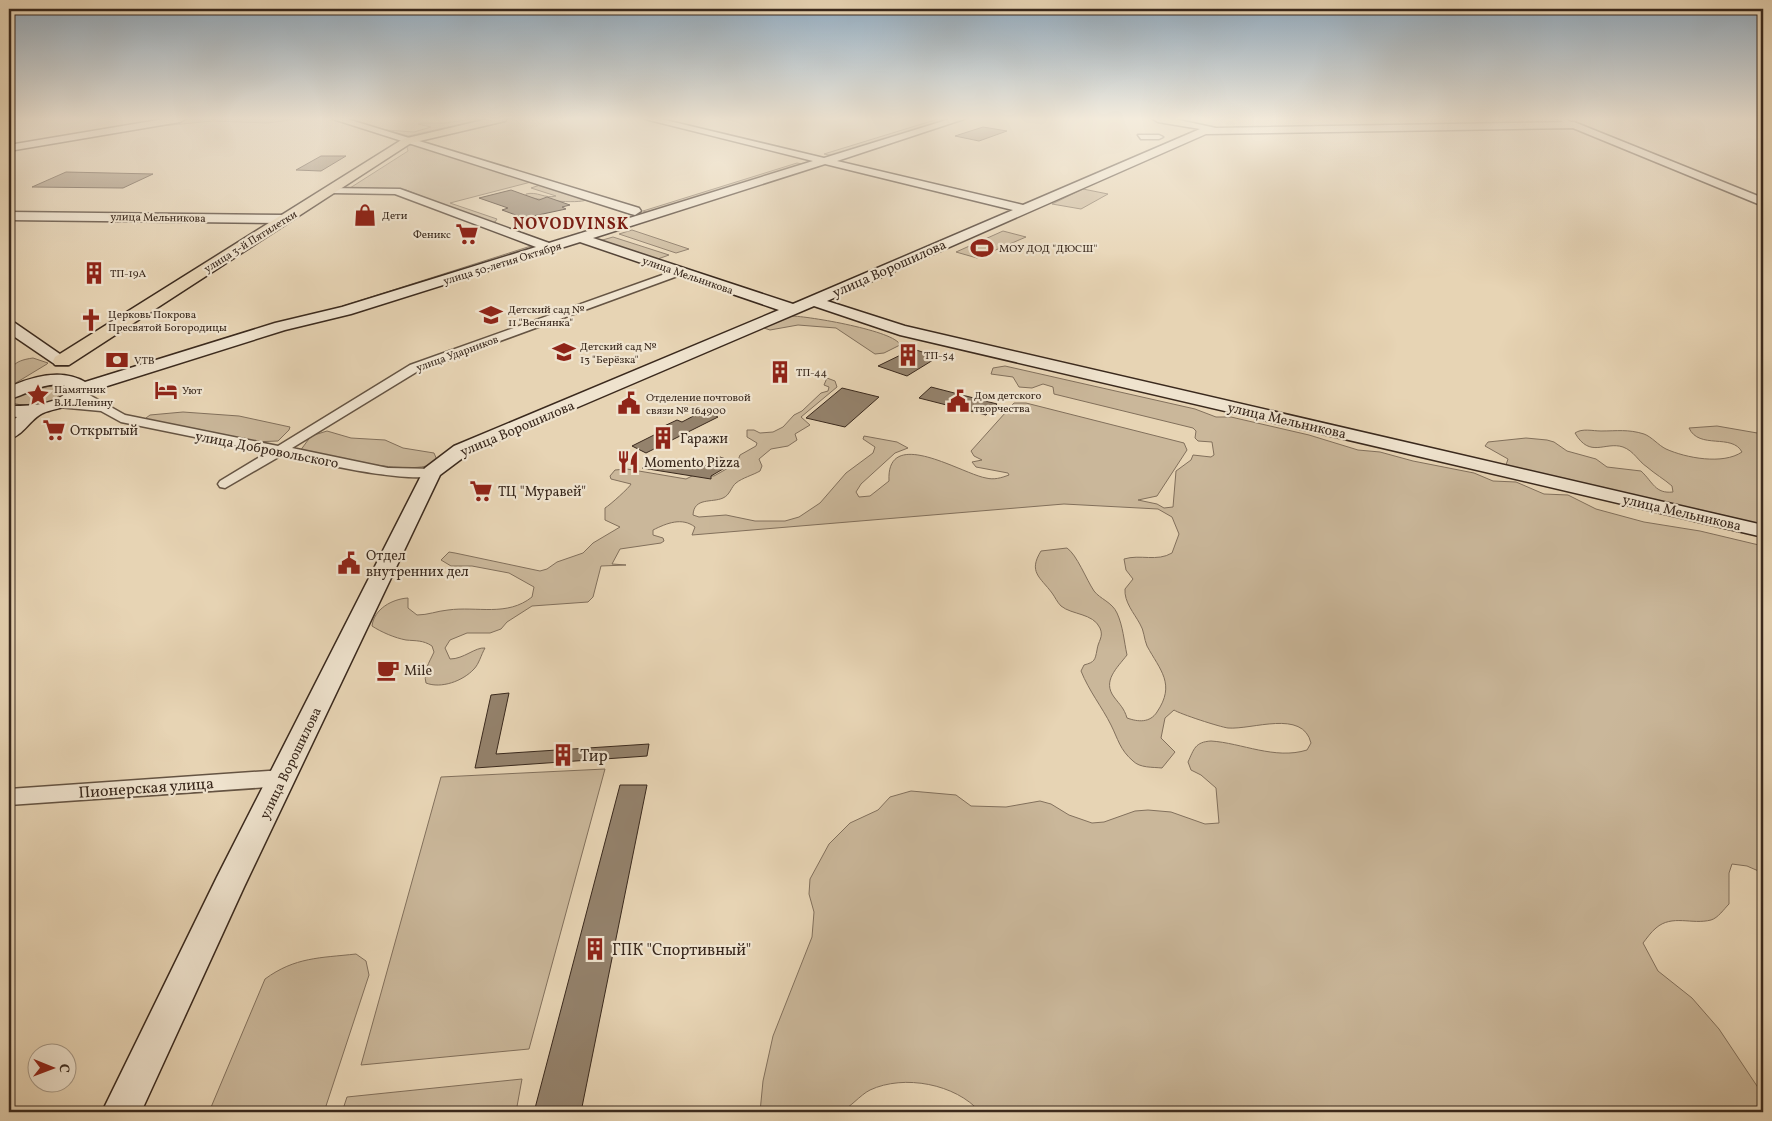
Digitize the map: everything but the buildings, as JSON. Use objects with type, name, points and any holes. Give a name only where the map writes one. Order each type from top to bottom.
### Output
[{"type":"main road","name":"улица 3-й Пятилетки","points":[[62,360],[361,171]]},
{"type":"street","points":[[506,171],[635,211]]},
{"type":"street","name":"улица 50-летия Октября","points":[[282,326],[336,304],[762,171]]},
{"type":"street","name":"улица 50-летия Октября","points":[[75,386],[129,373],[282,326],[346,311],[793,171]]},
{"type":"street","points":[[869,171],[1024,209]]},
{"type":"street","name":"улица Ворошилова","points":[[121,1112],[228,887],[432,472],[461,450],[1114,171]]},
{"type":"street","points":[[1688,171],[1763,202]]},
{"type":"street","points":[[332,190],[396,191],[550,248]]},
{"type":"street","name":"улица Мельникова","points":[[9,216],[285,220]]},
{"type":"street","points":[[9,226],[30,216]]},
{"type":"street","name":"улица Мельникова","points":[[581,238],[785,308],[795,309]]},
{"type":"street","name":"улица Ударников","points":[[225,484],[414,368],[679,272]]},
{"type":"street","name":"улица Мельникова","points":[[813,301],[865,320],[924,336],[1763,530]]},
{"type":"street","points":[[9,326],[62,360]]},
{"type":"street","points":[[62,360],[56,372],[57,375],[75,386]]},
{"type":"street","points":[[9,394],[26,386],[62,360]]},
{"type":"street","points":[[26,386],[47,382],[75,386]]},
{"type":"street","points":[[58,403],[75,386]]},
{"type":"street","name":"улица Добровольского","points":[[75,386],[121,418],[277,452],[388,472],[432,472]]},
{"type":"street","points":[[10,411],[37,409],[58,403],[106,408]]},
{"type":"street","points":[[9,434],[37,409]]},
{"type":"street","name":"Пионерская улица","points":[[9,797],[283,778]]},
{"type":"shaded area","points":[[376,171],[497,171],[531,182],[450,203],[497,219],[495,222],[490,223],[406,190],[350,188]]},
{"type":"shaded area","points":[[770,171],[786,171],[651,214],[643,211]]},
{"type":"shaded area","points":[[540,185],[586,200],[574,202],[556,201],[526,196],[526,194],[534,193],[548,197],[556,196],[531,188]]},
{"type":"shaded area","points":[[1083,189],[1108,194],[1081,209],[1052,204]]},
{"type":"shaded area","points":[[632,230],[689,249],[676,253],[619,234]]},
{"type":"shaded area","name":"МОУ ДОД \"ДЮСШ\"","points":[[1003,231],[1026,237],[977,258],[956,252]]},
{"type":"shaded area","points":[[613,237],[669,255],[655,260],[599,241]]},
{"type":"shaded area","points":[[531,246],[539,249],[361,305],[321,313]]},
{"type":"shaded area","points":[[791,316],[850,325],[884,335],[895,340],[900,345],[884,353],[875,354],[836,328],[798,325],[770,330],[761,327]]},
{"type":"shaded area","points":[[33,358],[48,363],[9,387],[13,366],[20,361]]},
{"type":"shaded area","points":[[1005,366],[1195,409],[1216,417],[1231,417],[1309,435],[1358,450],[1380,452],[1413,461],[1474,473],[1493,481],[1516,482],[1544,494],[1568,495],[1596,509],[1644,522],[1700,531],[1763,546],[1763,873],[1747,866],[1732,864],[1729,873],[1729,904],[1714,919],[1675,921],[1662,924],[1652,931],[1643,943],[1658,971],[1692,998],[1719,1029],[1763,1095],[1763,1112],[980,1112],[970,1102],[944,1089],[929,1085],[898,1083],[870,1090],[848,1108],[840,1112],[760,1112],[763,1081],[773,1036],[812,937],[814,912],[809,894],[810,879],[829,844],[850,823],[878,810],[890,797],[911,791],[956,795],[971,806],[1006,807],[1040,801],[1051,804],[1069,815],[1092,823],[1104,822],[1135,811],[1148,810],[1171,812],[1205,824],[1219,823],[1216,788],[1201,775],[1191,770],[1188,762],[1198,745],[1211,741],[1271,752],[1295,753],[1307,750],[1311,743],[1306,733],[1298,727],[1288,724],[1276,724],[1228,728],[1174,710],[1165,718],[1161,738],[1175,752],[1162,768],[1139,765],[1122,748],[1081,671],[1084,665],[1092,662],[1095,658],[1101,637],[1100,628],[1093,620],[1066,609],[1058,603],[1037,574],[1037,558],[1041,551],[1067,548],[1078,562],[1094,591],[1115,609],[1121,623],[1127,655],[1112,675],[1110,680],[1111,691],[1127,718],[1139,721],[1147,720],[1154,716],[1163,702],[1166,685],[1161,670],[1147,646],[1141,626],[1126,598],[1125,589],[1133,579],[1126,570],[1124,559],[1136,557],[1154,558],[1172,553],[1179,534],[1172,517],[1158,509],[1064,504],[692,535],[695,527],[690,524],[685,522],[669,523],[653,530],[653,535],[663,538],[664,541],[661,543],[620,549],[612,564],[626,565],[601,566],[593,597],[588,602],[532,606],[507,622],[501,629],[490,633],[467,633],[450,640],[445,648],[450,659],[485,648],[477,665],[464,677],[452,683],[438,685],[426,683],[425,679],[428,663],[434,652],[432,646],[384,633],[372,626],[373,620],[385,606],[396,600],[408,598],[408,608],[417,615],[459,609],[502,609],[522,603],[532,597],[534,587],[509,573],[472,566],[451,566],[441,560],[449,552],[540,571],[547,569],[557,562],[583,553],[593,543],[620,527],[605,520],[605,508],[631,484],[611,479],[610,476],[615,470],[627,469],[686,479],[694,475],[714,476],[737,463],[740,455],[756,446],[757,443],[747,437],[747,430],[754,430],[760,433],[773,432],[783,427],[794,415],[802,411],[821,393],[828,391],[829,387],[824,385],[827,378],[835,381],[837,387],[801,417],[810,425],[795,434],[797,440],[788,446],[771,449],[759,459],[762,466],[760,471],[736,483],[723,498],[700,503],[694,509],[693,515],[699,517],[726,515],[755,521],[785,521],[799,517],[820,503],[846,473],[873,453],[875,447],[863,439],[864,436],[897,442],[908,448],[895,453],[861,484],[856,492],[859,497],[870,496],[889,481],[891,465],[900,456],[912,454],[944,462],[986,478],[995,479],[1009,475],[1008,473],[976,467],[972,462],[982,460],[974,456],[971,451],[1014,403],[1026,403],[1184,443],[1187,450],[1157,496],[1138,500],[1157,504],[1164,508],[1173,507],[1176,471],[1191,460],[1193,455],[1211,457],[1214,455],[1212,442],[1198,441],[1195,438],[1196,431],[1193,428],[1054,394],[1053,387],[1043,384],[1032,388],[1019,387],[1013,377],[991,374],[993,368]]},
{"type":"shaded area","points":[[55,386],[63,391],[48,402],[34,405],[14,403],[14,400],[22,393]]},
{"type":"shaded area","points":[[183,412],[239,416],[290,427],[278,441],[253,442],[146,420],[150,415]]},
{"type":"shaded area","points":[[1717,426],[1763,434],[1763,526],[1514,469],[1506,465],[1508,459],[1485,446],[1488,442],[1526,438],[1547,440],[1554,442],[1567,451],[1596,459],[1607,467],[1641,471],[1658,489],[1673,492],[1672,486],[1644,465],[1627,449],[1616,446],[1592,447],[1581,441],[1575,433],[1588,430],[1638,432],[1647,435],[1666,449],[1704,459],[1725,458],[1742,452],[1731,443],[1700,438],[1694,435],[1689,428]]},
{"type":"shaded area","points":[[327,431],[351,438],[385,440],[403,448],[434,453],[437,460],[428,466],[413,468],[394,467],[300,451],[311,436]]},
{"type":"shaded area","points":[[605,769],[529,1049],[361,1065],[441,777]]},
{"type":"shaded area","points":[[356,954],[366,961],[369,975],[324,1112],[209,1112],[265,979],[297,962]]},
{"type":"shaded area","points":[[522,1079],[516,1112],[342,1112],[347,1097]]},
{"type":"place","name":"Дети","points":[[365,215]]},
{"type":"place","name":"Феникс","points":[[467,234]]},
{"type":"place","name":"МОУ ДОД \"ДЮСШ\"","points":[[982,248]]},
{"type":"place","name":"ТП-19А","points":[[94,273]]},
{"type":"place","name":"Детский сад № 11 \"Веснянка\"","points":[[491,315]]},
{"type":"place","name":"Церковь Покрова Пресвятой Богородицы","points":[[91,320]]},
{"type":"place","name":"Детский сад № 13 \"Берёзка\"","points":[[564,352]]},
{"type":"place","name":"ТП-54","points":[[908,355]]},
{"type":"place","name":"VTB","points":[[117,360]]},
{"type":"place","name":"ТП-44","points":[[780,372]]},
{"type":"place","name":"Уют","points":[[166,390]]},
{"type":"place","name":"Памятник В.И.Ленину","points":[[38,395]]},
{"type":"place","name":"Дом детского творчества","points":[[958,401]]},
{"type":"place","name":"Отделение почтовой связи № 164900","points":[[629,403]]},
{"type":"place","name":"Открытый","points":[[54,430]]},
{"type":"place","name":"Гаражи","points":[[663,438]]},
{"type":"place","name":"Momento Pizza","points":[[628,462]]},
{"type":"place","name":"ТЦ \"Муравей\"","points":[[481,491]]},
{"type":"place","name":"Отдел внутренних дел","points":[[349,563]]},
{"type":"place","name":"Mile","points":[[388,670]]},
{"type":"place","name":"Тир","points":[[563,755]]},
{"type":"place","name":"ГПК \"Спортивный\"","points":[[595,949]]},
{"type":"district","name":"NOVODVINSK","points":[[571,223]]}]
